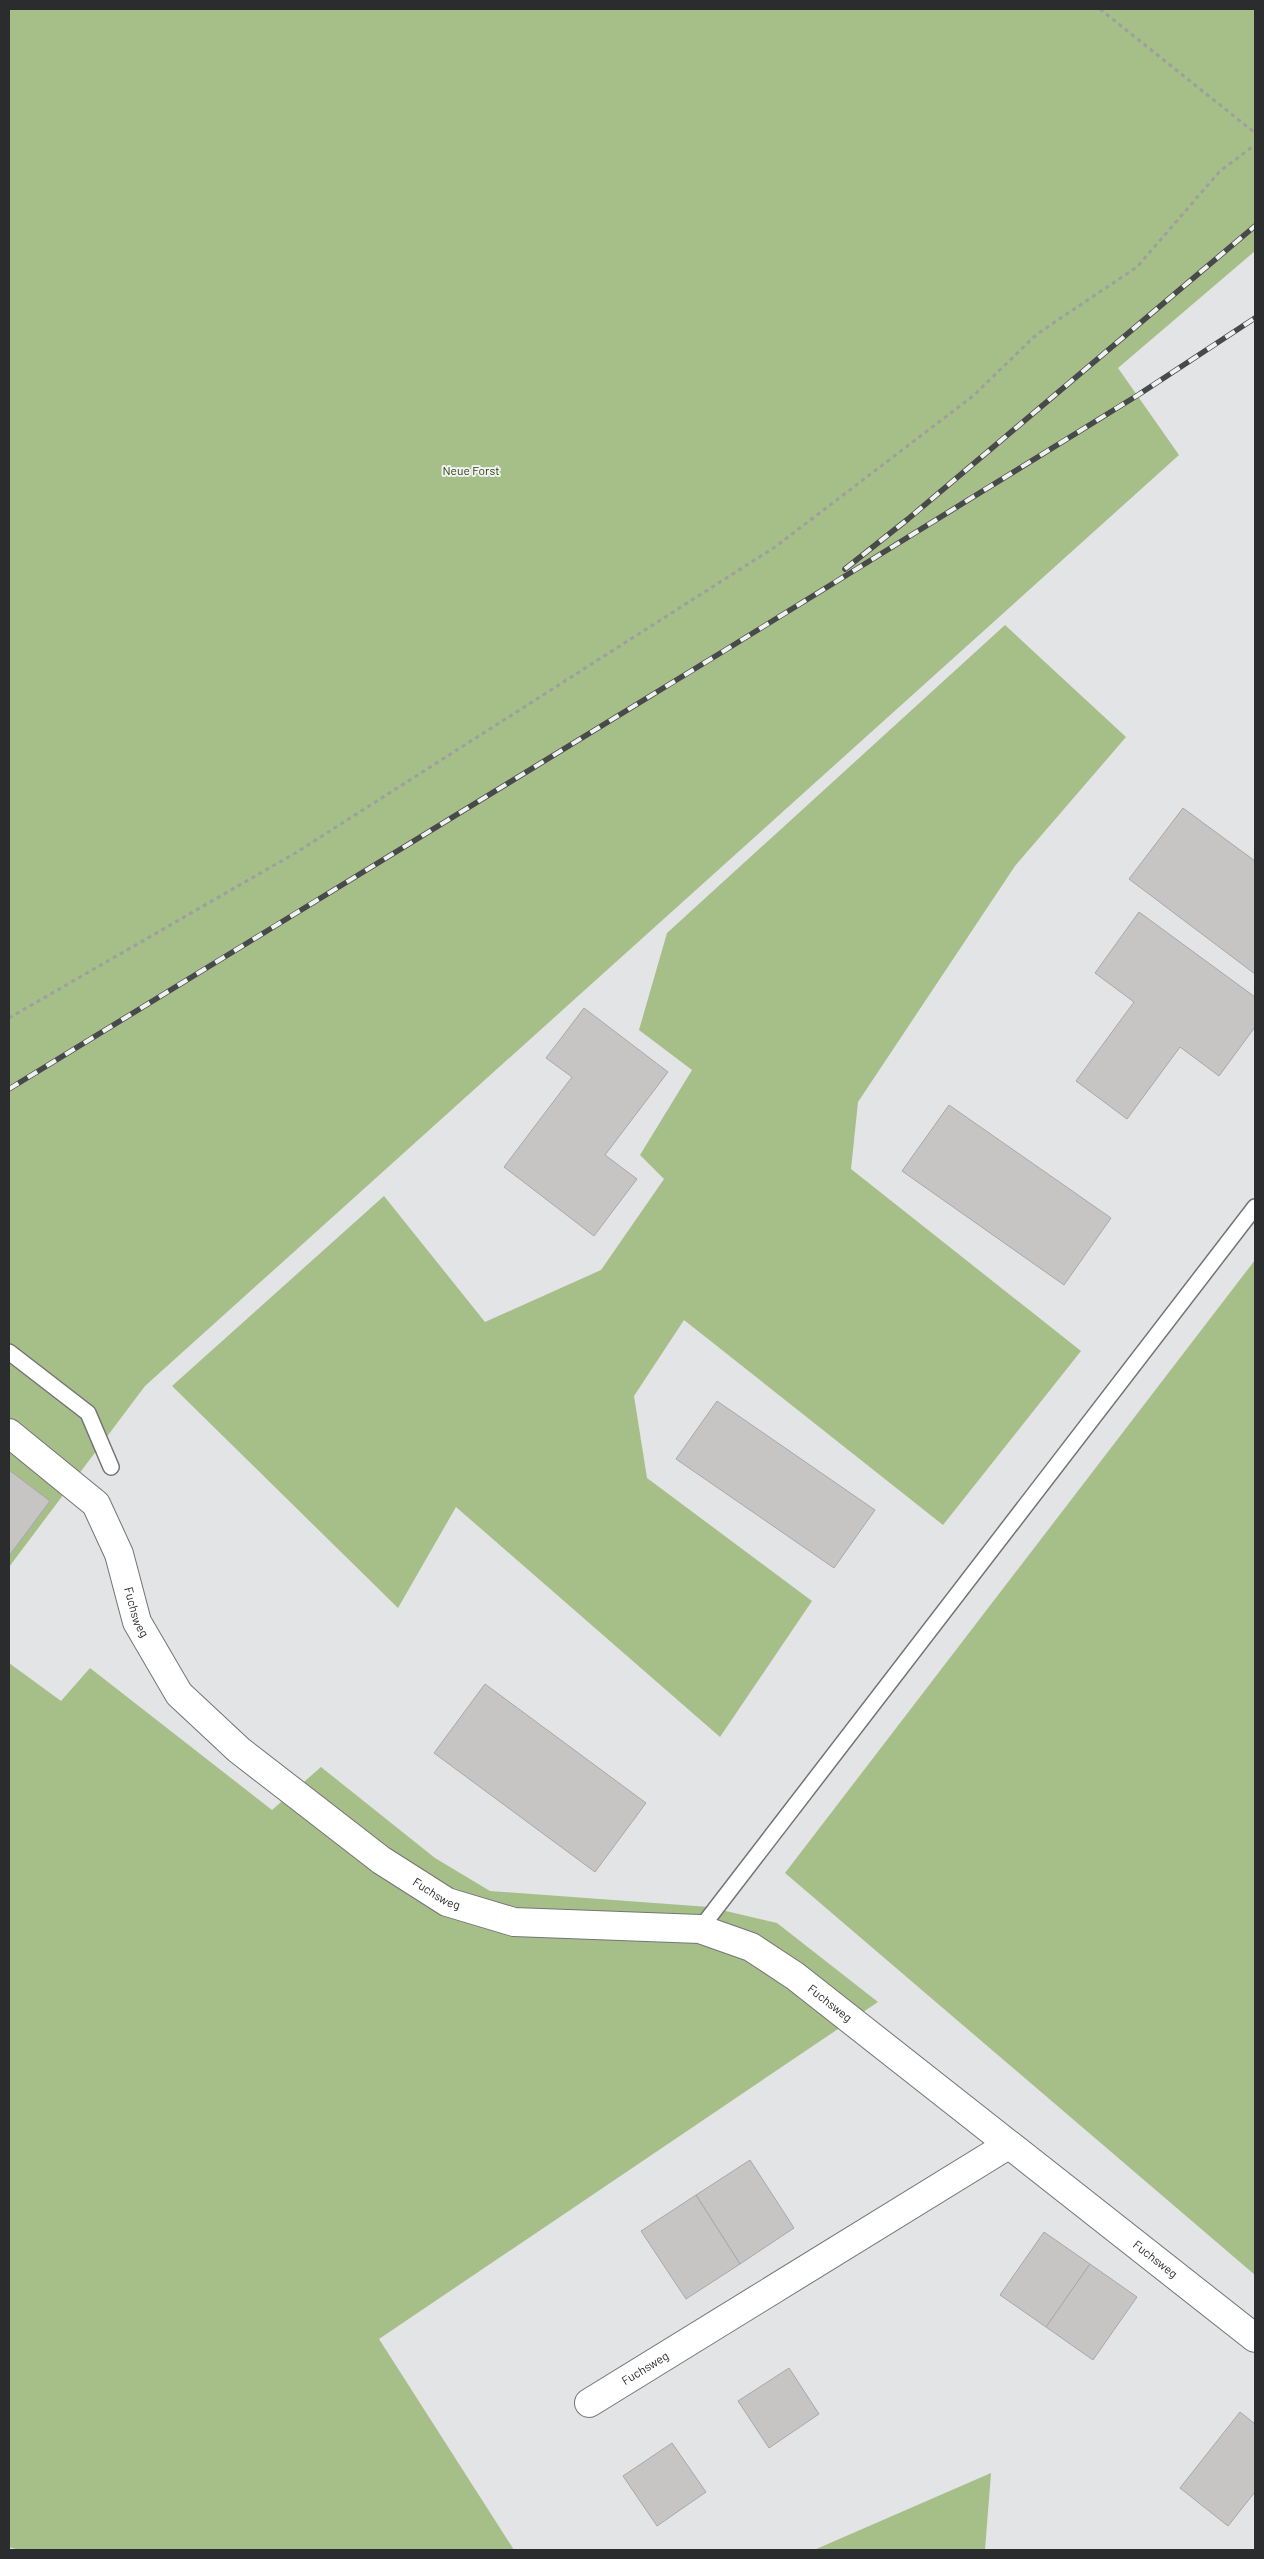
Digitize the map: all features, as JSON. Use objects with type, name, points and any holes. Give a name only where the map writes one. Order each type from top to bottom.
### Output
[{"type":"street","name":"Fuchsweg","points":[[9,1433],[96,1504],[119,1554],[137,1622],[179,1694],[238,1750],[381,1860],[447,1902],[514,1922],[700,1929],[751,1946],[796,1976],[1255,2338]]},
{"type":"street","name":"Fuchsweg","points":[[589,2403],[1008,2145]]},
{"type":"lane","points":[[700,1929],[1255,1207]]},
{"type":"lane","points":[[9,1352],[88,1413],[110,1467]]},
{"type":"path","points":[[1100,9],[1255,133]]},
{"type":"path","points":[[9,1018],[297,852],[775,548],[973,396],[1037,334],[1137,267],[1220,172],[1255,146]]},
{"type":"green space","name":"Neue Forst","points":[[9,9],[1255,9],[1255,251],[1118,368],[1179,455],[145,1386],[9,1567]]},
{"type":"green space","points":[[1005,625],[1126,737],[1015,866],[858,1102],[851,1169],[1081,1351],[943,1525],[684,1320],[634,1396],[647,1478],[812,1601],[720,1737],[456,1507],[398,1608],[172,1386],[384,1196],[485,1322],[601,1270],[664,1179],[640,1155],[692,1070],[639,1030],[667,933]]},
{"type":"green space","points":[[1255,1260],[1255,2275],[785,1873]]},
{"type":"green space","points":[[9,1663],[61,1701],[90,1668],[272,1810],[321,1767],[435,1858],[490,1891],[709,1907],[777,1923],[878,2002],[379,2339],[514,2550],[19,2550],[9,2547]]},
{"type":"green space","points":[[991,2473],[985,2550],[814,2550]]},
{"type":"building","points":[[1183,808],[1255,861],[1255,974],[1129,879]]},
{"type":"building","points":[[1139,912],[1255,997],[1255,1027],[1219,1076],[1180,1047],[1127,1119],[1076,1081],[1134,1002],[1095,973]]},
{"type":"building","points":[[584,1008],[668,1072],[605,1155],[637,1179],[594,1236],[504,1167],[572,1077],[546,1058]]},
{"type":"building","points":[[949,1105],[1111,1218],[1064,1285],[902,1171]]},
{"type":"building","points":[[717,1401],[875,1510],[834,1568],[676,1459]]},
{"type":"building","points":[[9,1470],[50,1501],[9,1556]]},
{"type":"building","points":[[485,1684],[646,1803],[595,1872],[434,1753]]},
{"type":"building","points":[[750,2160],[794,2228],[740,2264],[696,2195]]},
{"type":"building","points":[[696,2195],[740,2264],[686,2299],[641,2231]]},
{"type":"building","points":[[1044,2232],[1090,2264],[1046,2327],[1000,2295]]},
{"type":"building","points":[[1090,2264],[1137,2297],[1093,2360],[1046,2327]]},
{"type":"building","points":[[789,2368],[819,2414],[769,2448],[738,2401]]},
{"type":"building","points":[[1240,2412],[1255,2424],[1255,2492],[1228,2526],[1180,2488]]},
{"type":"building","points":[[672,2443],[706,2492],[657,2526],[623,2476]]},
{"type":"railway","points":[[845,569],[908,519],[1255,226]]},
{"type":"railway","points":[[9,1089],[1138,395],[1255,318]]}]
